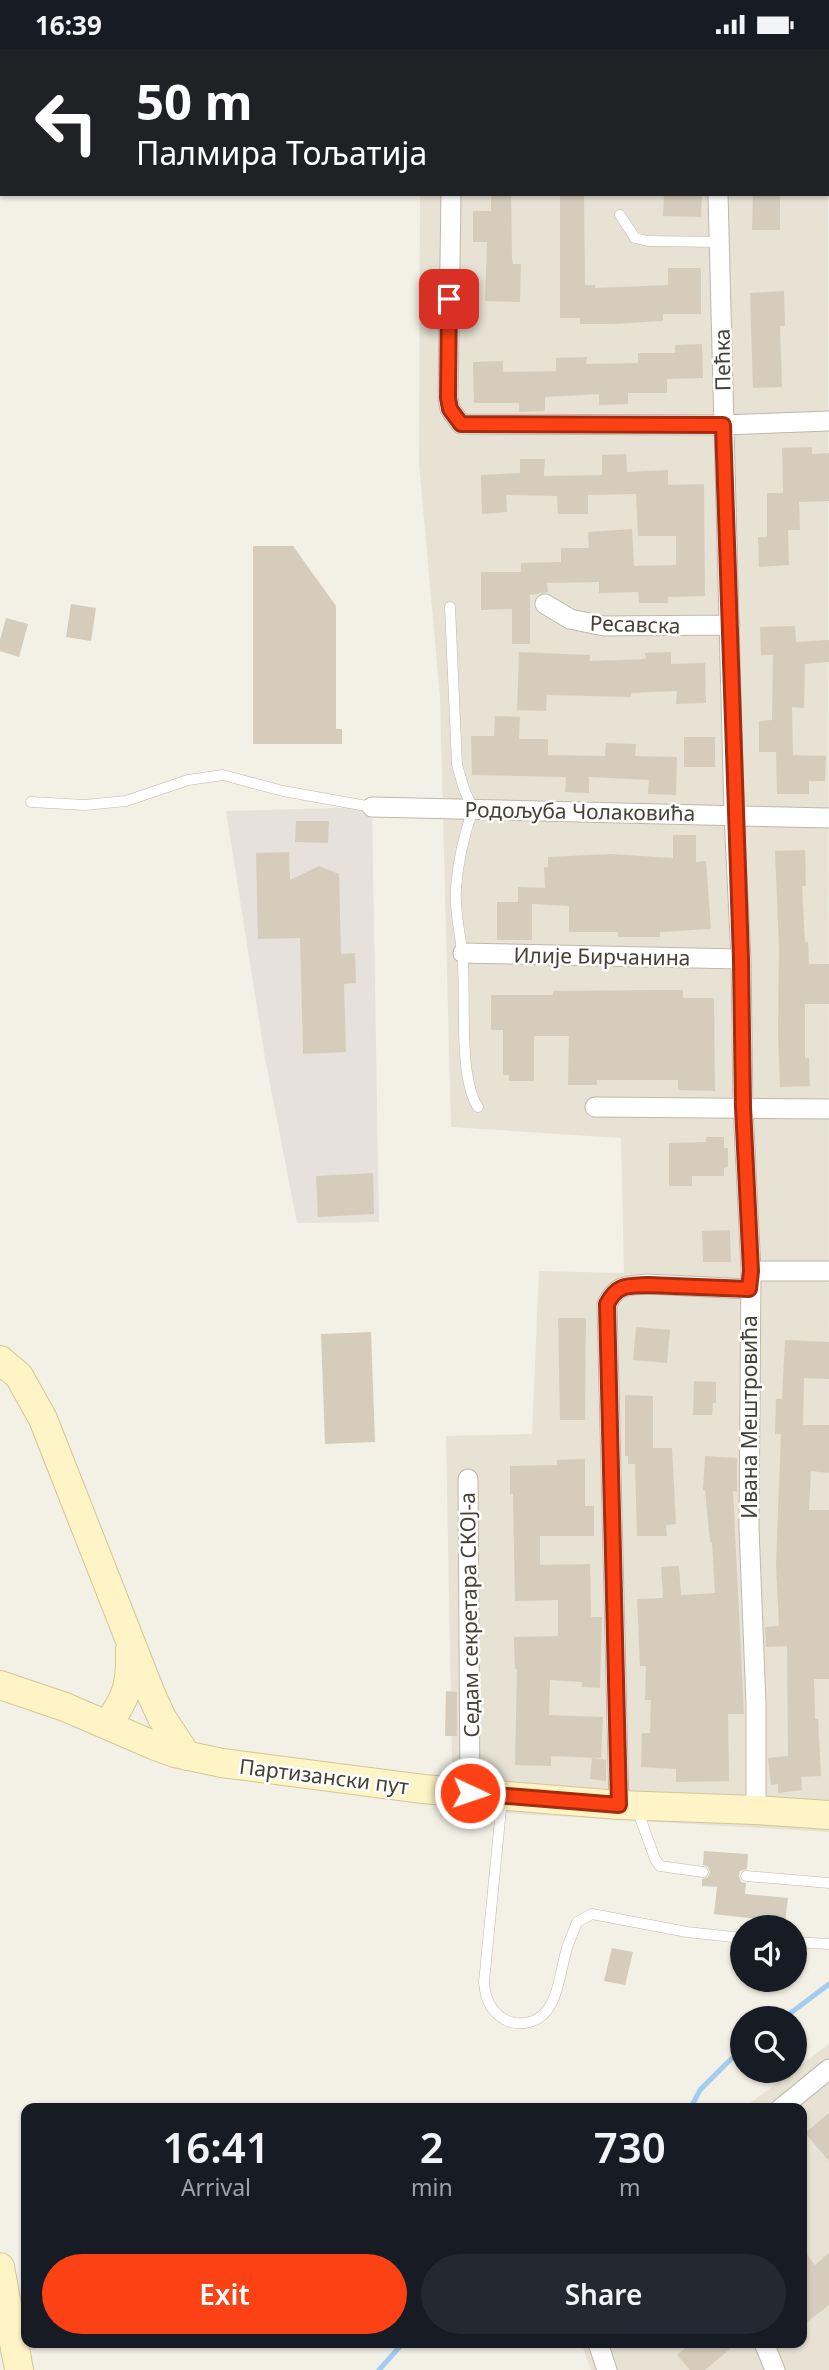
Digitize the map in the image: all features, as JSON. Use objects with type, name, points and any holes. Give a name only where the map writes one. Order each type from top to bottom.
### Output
[{"type":"main road","points":[[0,1360],[23,1382],[43,1419],[130,1644],[162,1717],[187,1756]]},
{"type":"main road","points":[[107,1725],[120,1707],[131,1680],[130,1644]]},
{"type":"main road","name":"Партизански пут","points":[[0,1685],[65,1707],[153,1745],[187,1756],[412,1788],[627,1805],[756,1809],[829,1815]]},
{"type":"main road","points":[[0,2267],[19,2370]]},
{"type":"street","points":[[451,196],[448,398],[450,409],[461,424],[723,425],[829,421]]},
{"type":"street","name":"Пећка","points":[[718,196],[734,815]]},
{"type":"street","name":"Ресавска","points":[[545,604],[570,619],[604,626],[730,625]]},
{"type":"street","name":"Родољуба Чолаковића","points":[[372,807],[829,818]]},
{"type":"street","name":"Ивана Мештровића","points":[[734,815],[750,1280],[749,1528],[756,1705],[756,1809]]},
{"type":"street","name":"Илије Бирчанина","points":[[463,953],[741,959]]},
{"type":"street","points":[[595,1107],[829,1109]]},
{"type":"street","points":[[627,1805],[615,1580],[607,1304],[613,1293],[620,1288],[750,1280],[829,1271]]},
{"type":"street","name":"Седам секретара СКОЈ-а","points":[[468,1479],[470,1793]]},
{"type":"street","points":[[787,2103],[829,2069]]},
{"type":"street","points":[[600,2348],[607,2370]]},
{"type":"street","points":[[766,2348],[775,2370]]},
{"type":"lane","points":[[620,215],[635,238],[648,241],[719,242]]},
{"type":"lane","points":[[450,607],[457,765],[473,809],[458,860],[455,892],[463,953],[464,1031],[469,1085],[478,1107]]},
{"type":"lane","points":[[31,802],[85,805],[126,801],[188,780],[223,775],[283,791],[372,807]]},
{"type":"lane","points":[[502,1794],[484,1982],[486,1999],[503,2019],[520,2024],[545,2013],[559,1984],[577,1922],[592,1915],[661,1928],[730,1937]]},
{"type":"lane","points":[[627,1805],[660,1866],[703,1872]]},
{"type":"lane","points":[[746,1876],[829,1884]]},
{"type":"lane","points":[[807,1943],[829,1944]]},
{"type":"shaded area","points":[[420,196],[828,196],[829,1832],[453,1810],[446,1436],[532,1434],[539,1271],[624,1273],[621,1138],[451,1127],[440,697],[419,463]]},
{"type":"shaded area","points":[[372,807],[379,1222],[297,1223],[265,1058],[226,811]]},
{"type":"shaded area","points":[[829,2044],[829,2370],[591,2370],[583,2348],[807,2348],[807,2103],[750,2103],[777,2083],[807,2083],[807,2060]]},
{"type":"building","points":[[491,196],[511,196],[512,259],[513,264],[521,264],[520,302],[485,301],[487,242],[473,242],[473,211],[491,211]]},
{"type":"building","points":[[560,196],[584,196],[585,285],[595,285],[595,288],[668,285],[668,268],[701,268],[701,314],[663,314],[663,321],[613,324],[580,324],[580,318],[560,318]]},
{"type":"building","points":[[664,196],[702,196],[701,217],[663,216]]},
{"type":"building","points":[[753,196],[780,196],[780,230],[752,230]]},
{"type":"building","points":[[784,291],[785,326],[780,326],[782,387],[753,388],[750,293]]},
{"type":"building","points":[[702,344],[703,378],[667,379],[667,393],[628,393],[628,404],[599,405],[599,394],[545,397],[545,411],[519,412],[519,403],[474,403],[473,362],[503,361],[503,372],[556,371],[556,358],[587,357],[586,364],[638,363],[638,353],[675,353],[675,345]]},
{"type":"building","points":[[812,447],[812,454],[829,453],[829,501],[799,502],[800,530],[788,530],[789,565],[759,567],[758,537],[767,537],[767,493],[783,493],[782,448]]},
{"type":"building","points":[[626,454],[627,472],[668,470],[668,485],[704,484],[705,596],[668,597],[668,603],[639,603],[638,592],[599,593],[599,582],[547,583],[548,592],[530,595],[530,644],[512,644],[512,609],[481,610],[481,572],[521,572],[521,563],[561,562],[561,548],[589,548],[588,532],[632,529],[634,566],[676,565],[676,536],[638,536],[636,494],[588,495],[588,514],[558,514],[557,496],[506,495],[507,512],[482,514],[481,475],[520,473],[520,459],[545,459],[544,476],[602,475],[602,455]]},
{"type":"building","points":[[253,546],[293,546],[336,606],[336,729],[342,729],[342,744],[253,744]]},
{"type":"building","points":[[71,604],[96,608],[91,641],[66,637]]},
{"type":"building","points":[[6,618],[28,624],[19,657],[0,651]]},
{"type":"building","points":[[795,626],[796,642],[829,640],[829,662],[805,664],[804,708],[792,707],[793,755],[826,756],[825,781],[809,781],[809,794],[777,794],[776,752],[759,752],[759,721],[772,720],[773,655],[761,655],[760,627]]},
{"type":"building","points":[[519,652],[590,655],[590,661],[646,659],[645,653],[671,652],[671,664],[705,663],[706,703],[676,704],[677,691],[631,693],[631,697],[547,695],[546,711],[517,710]]},
{"type":"building","points":[[495,716],[520,717],[519,739],[548,739],[548,755],[605,756],[606,743],[636,744],[635,756],[677,757],[676,795],[648,794],[649,780],[589,777],[589,793],[565,792],[566,777],[472,775],[471,736],[494,736]]},
{"type":"building","points":[[684,737],[715,737],[715,767],[684,767]]},
{"type":"building","points":[[296,821],[329,821],[328,843],[295,842]]},
{"type":"building","points":[[673,835],[696,835],[696,862],[706,861],[711,929],[660,932],[660,937],[618,937],[618,932],[569,932],[569,906],[532,904],[532,940],[497,940],[497,902],[518,902],[518,887],[545,888],[544,867],[548,867],[548,857],[610,854],[673,858]]},
{"type":"building","points":[[805,850],[806,886],[802,886],[805,942],[808,942],[809,964],[829,964],[829,1004],[805,1004],[805,1058],[809,1058],[810,1086],[780,1087],[775,851]]},
{"type":"building","points":[[289,852],[290,880],[319,866],[339,874],[341,954],[355,953],[356,983],[344,984],[346,1052],[303,1054],[300,938],[258,939],[256,853]]},
{"type":"building","points":[[683,990],[683,998],[714,998],[715,1091],[678,1090],[678,1080],[597,1080],[597,1085],[568,1085],[569,1036],[534,1036],[534,1081],[509,1081],[509,1075],[503,1075],[503,1030],[491,1030],[491,995],[553,995],[553,991]]},
{"type":"building","points":[[706,1137],[724,1137],[724,1148],[728,1148],[728,1167],[724,1168],[724,1176],[692,1176],[692,1186],[669,1186],[669,1143],[706,1142]]},
{"type":"building","points":[[373,1173],[374,1214],[318,1217],[316,1176]]},
{"type":"building","points":[[730,1230],[731,1262],[703,1262],[702,1231]]},
{"type":"building","points":[[558,1318],[586,1318],[585,1420],[560,1420]]},
{"type":"building","points":[[636,1327],[670,1330],[667,1363],[633,1360]]},
{"type":"building","points":[[371,1332],[375,1442],[325,1444],[321,1334]]},
{"type":"building","points":[[785,1340],[829,1342],[829,1379],[804,1378],[803,1425],[829,1425],[829,1473],[811,1471],[809,1510],[829,1510],[829,1679],[814,1679],[821,1776],[801,1777],[802,1790],[778,1793],[778,1784],[771,1785],[768,1758],[788,1756],[787,1646],[766,1647],[765,1627],[779,1626],[776,1565],[781,1434],[775,1434],[776,1399],[782,1399]]},
{"type":"building","points":[[694,1381],[716,1382],[716,1403],[713,1403],[712,1415],[693,1415]]},
{"type":"building","points":[[625,1395],[653,1396],[653,1448],[672,1448],[676,1524],[666,1525],[667,1536],[637,1536],[635,1464],[628,1464],[628,1456],[625,1456]]},
{"type":"building","points":[[705,1456],[737,1458],[737,1492],[733,1491],[744,1714],[728,1714],[729,1781],[676,1782],[676,1769],[641,1767],[642,1733],[650,1733],[651,1700],[645,1700],[646,1666],[640,1666],[637,1599],[663,1598],[661,1567],[679,1566],[681,1595],[715,1593],[712,1542],[703,1490]]},
{"type":"building","points":[[585,1459],[585,1506],[594,1506],[594,1536],[540,1536],[540,1565],[590,1564],[591,1617],[602,1617],[600,1688],[582,1687],[582,1682],[550,1680],[549,1715],[603,1717],[601,1758],[551,1756],[551,1766],[515,1765],[517,1669],[514,1637],[558,1636],[558,1600],[515,1601],[510,1466],[557,1465],[557,1460]]},
{"type":"building","points":[[446,1691],[457,1692],[457,1736],[445,1736]]},
{"type":"building","points":[[592,1758],[606,1760],[606,1781],[590,1779]]},
{"type":"building","points":[[704,1851],[748,1854],[747,1869],[740,1871],[739,1876],[741,1882],[746,1883],[745,1894],[788,1898],[786,1915],[714,1914],[717,1887],[702,1886],[702,1879],[708,1877],[710,1872],[708,1867],[703,1865]]},
{"type":"building","points":[[612,1948],[633,1952],[625,1985],[604,1981]]},
{"type":"building","points":[[829,2113],[829,2161],[807,2135],[807,2131]]},
{"type":"building","points":[[829,2253],[829,2305],[807,2322],[807,2255],[815,2265]]},
{"type":"building","points":[[685,2348],[731,2348],[705,2370],[690,2370],[677,2355]]},
{"type":"waterway","points":[[800,2006],[829,1984]]},
{"type":"waterway","points":[[693,2103],[700,2090],[730,2060]]},
{"type":"waterway","points":[[379,2370],[399,2348]]},
{"type":"route","points":[[449,299],[448,398],[454,417],[461,424],[723,425],[734,815],[741,959],[743,1107],[751,1271],[749,1289],[632,1286],[620,1288],[613,1293],[607,1304],[619,1805],[470,1793]]}]
